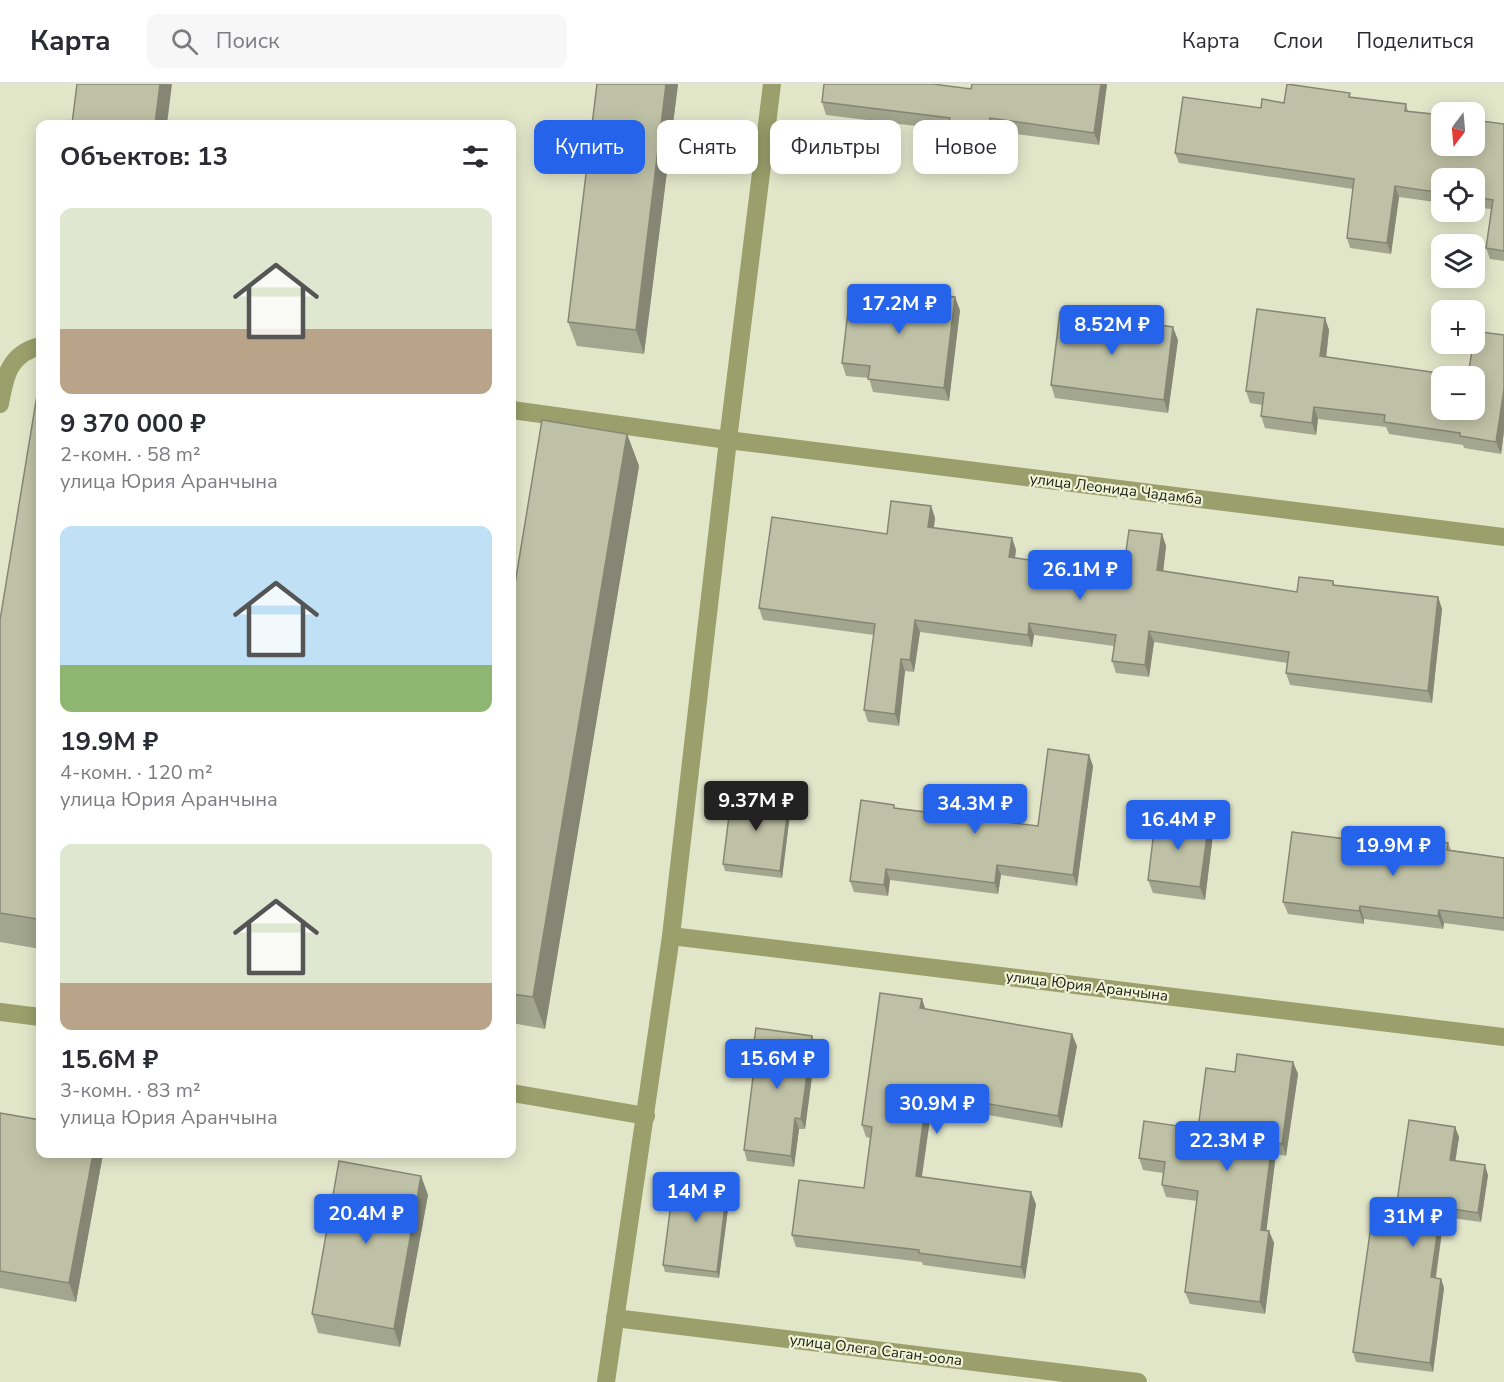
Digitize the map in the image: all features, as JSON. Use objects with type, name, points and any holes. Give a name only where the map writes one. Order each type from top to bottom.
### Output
[{"type":"street","points":[[606,1382],[671,936],[772,84]]},
{"type":"street","points":[[0,404],[3,385],[10,367],[21,353],[36,347]]},
{"type":"street","name":"улица Леонида Чадамба","points":[[516,411],[728,440],[1504,537]]},
{"type":"street","name":"улица Юрия Аранчына","points":[[671,936],[1504,1037]]},
{"type":"street","points":[[0,1011],[36,1016]]},
{"type":"street","points":[[516,1094],[646,1116]]},
{"type":"street","name":"улица Олега Саган-оола","points":[[615,1317],[1138,1382]]},
{"type":"building","points":[[77,84],[160,84],[156,120],[72,120]]},
{"type":"building","points":[[597,84],[666,84],[662,120],[657,120],[657,158],[636,330],[568,322],[586,174],[645,174],[645,120],[593,120]]},
{"type":"building","points":[[824,84],[933,84],[971,89],[972,84],[1101,84],[1094,133],[1018,122],[1018,120],[990,118],[990,120],[950,120],[950,118],[822,102]]},
{"type":"building","points":[[1287,84],[1350,93],[1349,97],[1406,104],[1405,111],[1431,114],[1431,156],[1485,156],[1485,121],[1504,124],[1504,251],[1486,248],[1493,200],[1485,199],[1485,168],[1431,168],[1431,191],[1395,186],[1387,243],[1347,238],[1354,179],[1175,153],[1183,97],[1261,108],[1262,99],[1284,103]]},
{"type":"building","points":[[851,285],[955,297],[944,388],[868,379],[870,366],[842,363]]},
{"type":"building","points":[[1257,309],[1325,318],[1320,356],[1431,372],[1431,420],[1485,420],[1485,366],[1470,366],[1471,354],[1485,354],[1485,332],[1504,335],[1504,389],[1496,442],[1460,436],[1460,433],[1384,422],[1385,415],[1314,407],[1312,423],[1261,416],[1264,393],[1246,391]]},
{"type":"building","points":[[1060,312],[1173,327],[1164,400],[1051,385]]},
{"type":"building","points":[[36,401],[36,919],[0,913],[0,620]]},
{"type":"building","points":[[542,420],[627,434],[533,997],[516,995],[516,578]]},
{"type":"building","points":[[891,501],[931,506],[928,527],[1012,538],[1009,557],[1076,567],[1078,553],[1125,559],[1129,530],[1162,534],[1157,570],[1297,592],[1299,577],[1333,581],[1333,585],[1438,597],[1428,691],[1286,673],[1289,652],[1149,631],[1145,665],[1112,661],[1116,635],[1029,623],[1028,635],[915,620],[910,660],[901,659],[895,714],[864,710],[875,624],[759,608],[772,517],[887,534]]},
{"type":"building","points":[[1048,749],[1089,755],[1073,875],[997,865],[995,883],[886,869],[884,885],[850,881],[861,800],[894,805],[894,808],[1038,826]]},
{"type":"building","points":[[732,792],[789,800],[780,871],[723,864]]},
{"type":"building","points":[[1156,815],[1209,821],[1200,887],[1148,880]]},
{"type":"building","points":[[1292,832],[1415,848],[1416,838],[1448,843],[1447,850],[1504,858],[1504,918],[1439,910],[1438,916],[1360,906],[1359,911],[1283,902]]},
{"type":"building","points":[[880,993],[922,999],[920,1008],[1072,1034],[1058,1116],[927,1093],[916,1176],[1031,1192],[1021,1267],[919,1253],[919,1250],[792,1235],[799,1180],[864,1188],[872,1127],[862,1125]]},
{"type":"building","points":[[756,1028],[812,1036],[801,1119],[795,1118],[791,1156],[744,1150],[754,1069],[750,1069]]},
{"type":"building","points":[[1237,1054],[1293,1062],[1282,1144],[1272,1143],[1261,1230],[1269,1231],[1260,1302],[1185,1292],[1198,1191],[1162,1185],[1165,1162],[1139,1158],[1144,1121],[1198,1129],[1206,1068],[1235,1072]]},
{"type":"building","points":[[0,1113],[36,1119],[36,1158],[92,1158],[69,1283],[0,1271]]},
{"type":"building","points":[[1409,1120],[1455,1127],[1450,1160],[1485,1165],[1478,1213],[1441,1207],[1431,1277],[1441,1279],[1430,1363],[1353,1352],[1371,1226],[1393,1229]]},
{"type":"building","points":[[339,1161],[421,1176],[394,1329],[312,1314]]},
{"type":"building","points":[[675,1173],[728,1180],[717,1272],[663,1265]]}]
